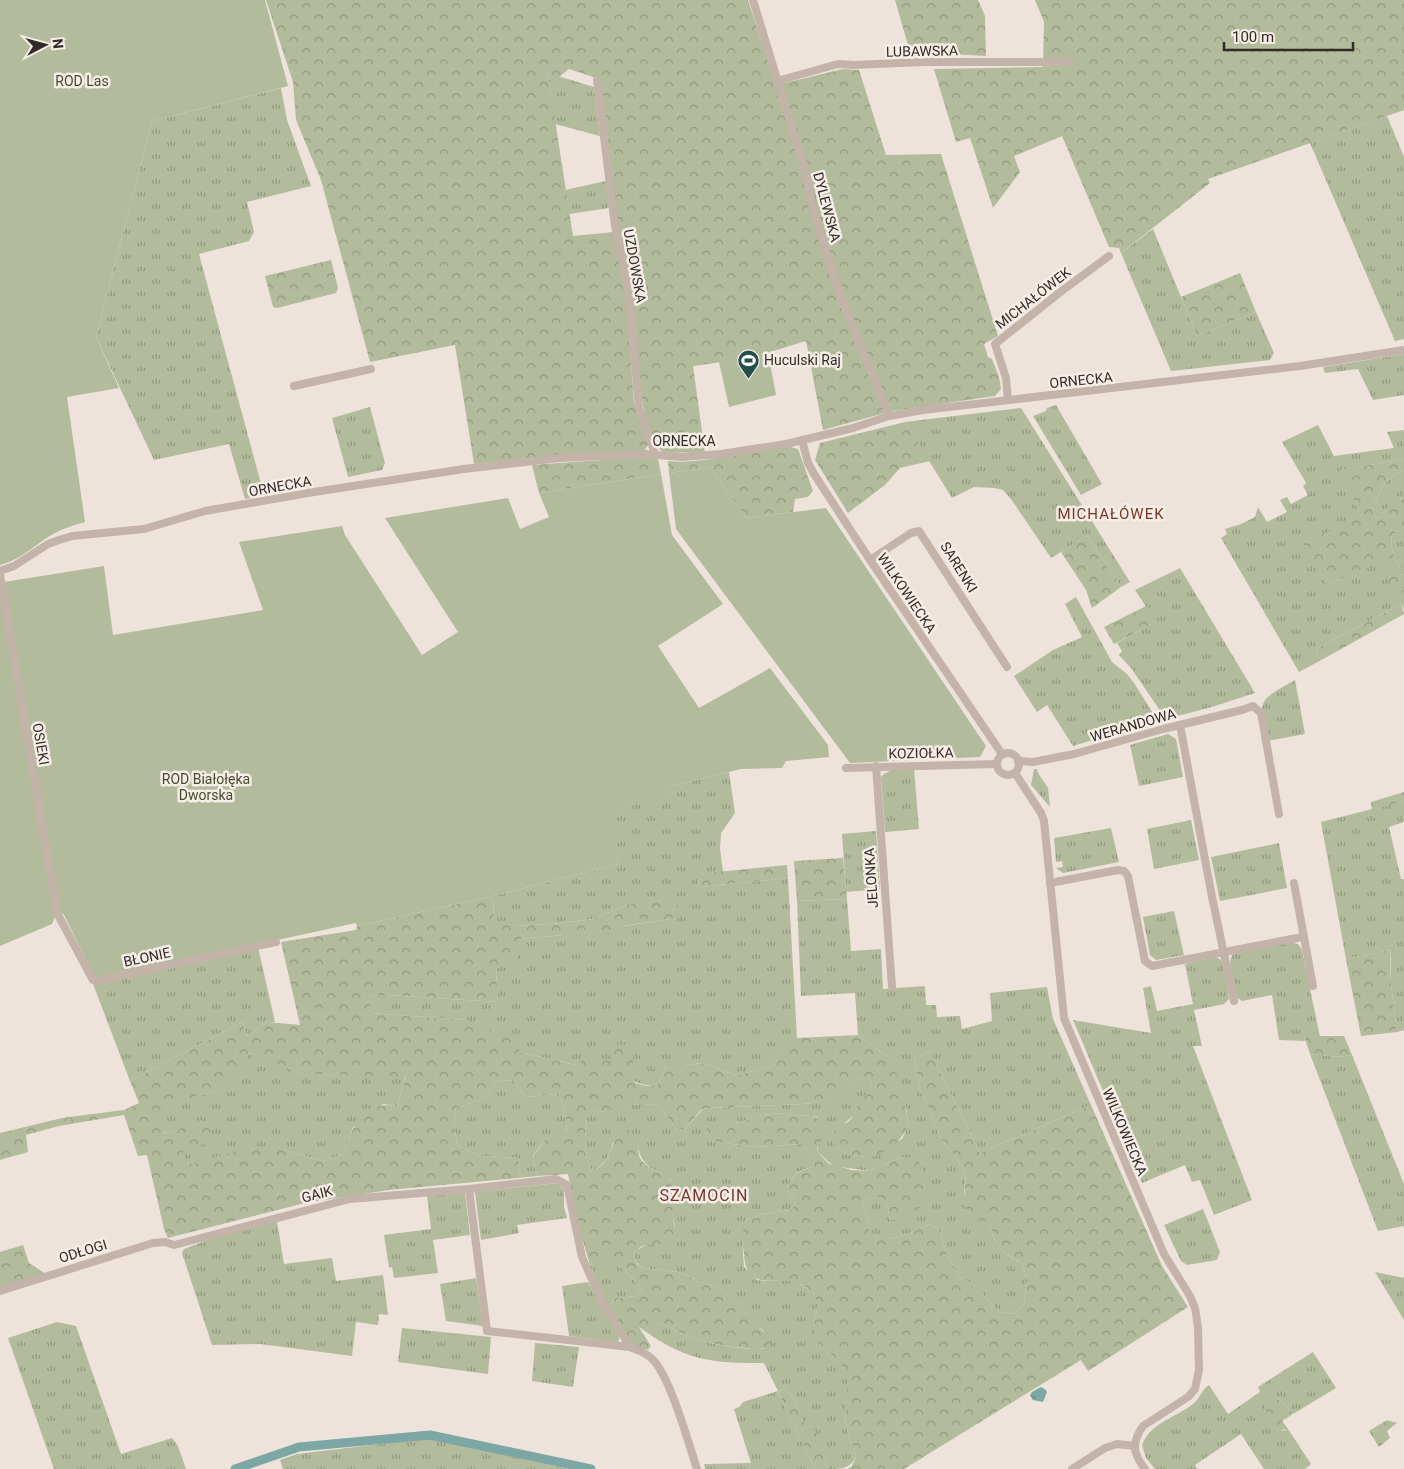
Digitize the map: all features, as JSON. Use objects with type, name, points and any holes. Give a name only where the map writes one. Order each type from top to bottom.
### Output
[{"type":"street","name":"DYLEWSKA","points":[[753,0],[805,171],[814,213],[841,298],[889,416]]},
{"type":"street","name":"LUBAWSKA","points":[[777,81],[838,64],[1070,62]]},
{"type":"street","name":"UZDOWSKA","points":[[597,80],[615,226],[629,294],[639,409],[655,454]]},
{"type":"street","name":"MICHAŁÓWEK","points":[[1008,400],[1006,378],[995,344],[1109,256]]},
{"type":"street","name":"ORNECKA","points":[[0,572],[14,566],[48,544],[72,536],[144,529],[205,511],[400,478],[488,465],[560,458],[655,454],[698,457],[802,440],[853,428],[889,416],[923,410],[1300,366],[1404,350]]},
{"type":"street","points":[[294,386],[371,369]]},
{"type":"street","name":"WILKOWIECKA","points":[[802,440],[808,463],[814,474],[1002,754]]},
{"type":"street","name":"SARENKI","points":[[870,560],[911,532],[920,531],[1007,667]]},
{"type":"street","name":"OSIEKI","points":[[0,576],[59,917]]},
{"type":"street","name":"WERANDOWA","points":[[1018,761],[1033,762],[1074,754],[1253,706],[1260,713],[1279,814]]},
{"type":"street","points":[[1180,725],[1212,897],[1234,1001]]},
{"type":"street","points":[[1010,753],[1018,761],[1019,768],[1016,773],[1010,776],[1004,775],[998,770],[996,764],[1002,754],[1010,753]]},
{"type":"street","name":"KOZIOŁKA","points":[[846,768],[996,764]]},
{"type":"street","name":"JELONKA","points":[[876,766],[892,987]]},
{"type":"street","name":"WILKOWIECKA","points":[[1016,773],[1044,821],[1064,1018],[1164,1254],[1190,1296],[1195,1308],[1198,1327],[1199,1370],[1195,1389],[1188,1397],[1143,1426],[1135,1446]]},
{"type":"street","points":[[1050,883],[1118,870],[1124,871],[1128,876],[1132,890],[1145,962],[1152,966],[1302,937]]},
{"type":"street","points":[[1294,883],[1312,986]]},
{"type":"street","name":"BŁONIE","points":[[59,917],[65,924],[95,981],[276,942]]},
{"type":"street","name":"GAIK","points":[[174,1245],[350,1199],[469,1189],[556,1179],[567,1185],[582,1257],[602,1302],[630,1347]]},
{"type":"street","points":[[469,1189],[488,1331],[630,1347],[651,1357],[660,1369],[673,1397],[697,1469]]},
{"type":"street","name":"ODŁOGI","points":[[0,1290],[153,1242],[165,1242],[174,1245]]},
{"type":"street","points":[[1072,1469],[1105,1448],[1117,1444],[1135,1446],[1137,1458],[1145,1469]]},
{"type":"green space","name":"ROD Las","points":[[0,0],[265,0],[288,86],[152,121],[96,337],[119,388],[67,397],[85,522],[58,531],[22,555],[0,565]]},
{"type":"green space","points":[[266,0],[748,0],[776,85],[843,69],[859,70],[886,155],[941,154],[998,336],[984,344],[988,357],[992,359],[999,377],[1001,389],[995,396],[892,411],[823,430],[806,341],[751,358],[693,366],[705,453],[663,452],[654,445],[645,419],[618,231],[599,79],[569,69],[559,77],[548,74],[573,236],[614,232],[626,295],[634,402],[648,445],[645,450],[639,452],[530,458],[474,464],[455,345],[370,362],[321,180],[296,120],[293,82]]},
{"type":"green space","points":[[895,0],[978,0],[985,16],[986,56],[910,52]]},
{"type":"green space","points":[[1035,0],[1404,0],[1404,110],[1208,179],[1210,183],[1121,253],[1119,248],[1109,247],[1062,136],[1014,156],[1020,172],[993,208],[970,138],[956,142],[934,69],[1043,67],[1044,22]]},
{"type":"green space","points":[[548,73],[594,87],[600,136],[555,124]]},
{"type":"green space","points":[[281,88],[287,120],[311,186],[247,202],[254,232],[249,241],[199,254],[264,495],[245,499],[229,444],[154,460],[96,337],[152,121]]},
{"type":"green space","points":[[1387,116],[1404,157],[1404,339],[1395,341],[1310,143]]},
{"type":"green space","points":[[606,181],[609,208],[569,214],[565,190]]},
{"type":"green space","points":[[1153,229],[1197,336],[1256,312],[1274,353],[1270,360],[1171,371],[1121,253]]},
{"type":"green space","points":[[331,260],[338,288],[336,293],[277,308],[273,307],[265,276]]},
{"type":"green space","points":[[1240,273],[1256,312],[1197,336],[1181,297]]},
{"type":"green space","name":"Huculski Raj","points":[[768,352],[776,395],[729,407],[719,362],[751,358]]},
{"type":"green space","points":[[1404,354],[1404,395],[1373,400],[1358,369],[1325,373],[1323,367]]},
{"type":"green space","points":[[1056,405],[1102,484],[1081,495],[1033,416]]},
{"type":"green space","points":[[370,407],[385,463],[382,470],[348,477],[332,418]]},
{"type":"green space","points":[[1021,408],[1130,582],[1121,587],[1087,536],[1051,558],[1003,490],[974,487],[952,498],[905,422]]},
{"type":"green space","points":[[905,422],[930,461],[900,468],[885,485],[848,513],[815,460],[820,443]]},
{"type":"green space","points":[[1318,425],[1334,456],[1394,448],[1387,432],[1404,430],[1404,459],[1341,470],[1361,516],[1327,585],[1381,559],[1401,603],[1404,601],[1404,610],[1401,604],[1318,648],[1316,663],[1299,672],[1221,538],[1227,534],[1225,529],[1255,517],[1258,507],[1267,522],[1287,512],[1280,500],[1287,497],[1291,504],[1308,495],[1303,486],[1306,484],[1305,481],[1282,442]]},
{"type":"green space","points":[[787,446],[798,449],[813,491],[808,497],[795,499],[793,512],[746,518],[710,467],[669,473],[668,461],[700,460]]},
{"type":"green space","points":[[644,457],[658,459],[661,474],[539,493],[532,465]]},
{"type":"green space","points":[[1404,459],[1404,470],[1386,482],[1372,511],[1376,518],[1381,517],[1393,502],[1404,498],[1404,527],[1392,535],[1391,541],[1393,554],[1397,563],[1404,571],[1404,601],[1401,604],[1381,560],[1327,585],[1303,544],[1361,516],[1340,470]]},
{"type":"green space","points":[[710,467],[746,518],[826,508],[986,746],[980,757],[850,763],[676,529],[669,473]]},
{"type":"green space","points":[[1404,470],[1404,498],[1401,498],[1386,509],[1381,517],[1376,518],[1372,511],[1383,486],[1396,474]]},
{"type":"green space","name":"ROD Białołęka Dworska","points":[[661,474],[672,535],[723,604],[658,646],[699,708],[770,668],[828,745],[829,757],[786,761],[782,768],[741,769],[671,786],[674,793],[615,811],[618,864],[493,896],[357,926],[356,923],[96,979],[64,915],[59,911],[4,582],[104,566],[113,635],[263,610],[239,542],[342,526],[345,535],[422,655],[458,632],[385,518],[508,498],[520,529],[549,517],[539,493]]},
{"type":"green space","points":[[1404,527],[1404,571],[1397,563],[1391,546],[1392,535]]},
{"type":"green space","points":[[1087,536],[1121,587],[1092,608],[1086,590],[1061,552]]},
{"type":"green space","points":[[1180,568],[1255,693],[1170,718],[1163,715],[1131,668],[1119,655],[1122,651],[1117,643],[1156,622],[1135,590]]},
{"type":"green space","points":[[0,593],[55,917],[52,924],[0,946]]},
{"type":"green space","points":[[1076,597],[1112,662],[1127,674],[1156,718],[1153,722],[1073,746],[1047,705],[1037,712],[1014,676],[1053,650],[1082,637],[1065,604]]},
{"type":"green space","points":[[1401,604],[1404,614],[1316,663],[1318,648]]},
{"type":"green space","points":[[1146,606],[1157,622],[1114,644],[1104,627]]},
{"type":"green space","points":[[1295,680],[1305,734],[1267,741],[1262,709],[1263,703],[1273,693]]},
{"type":"green space","points":[[1168,734],[1176,739],[1183,777],[1139,786],[1130,745]]},
{"type":"green space","points":[[914,769],[919,829],[885,832],[881,777],[892,771]]},
{"type":"green space","points":[[1034,769],[1037,769],[1048,788],[1050,807],[1031,785]]},
{"type":"green space","points":[[729,772],[735,813],[721,833],[720,848],[723,872],[698,874],[699,887],[788,878],[797,1038],[789,1040],[773,1066],[737,1075],[701,1063],[684,1066],[666,1066],[657,1086],[649,1086],[631,1079],[611,1061],[580,1066],[520,1052],[467,1020],[371,1013],[367,996],[387,995],[498,1002],[496,969],[518,939],[563,935],[678,918],[627,905],[594,919],[517,926],[494,922],[493,896],[618,864],[614,811],[673,793],[671,786]]},
{"type":"green space","points":[[1404,792],[1404,801],[1372,810],[1371,802]]},
{"type":"green space","points":[[1404,801],[1404,822],[1389,827],[1401,879],[1404,879],[1404,1030],[1397,1032],[1391,984],[1390,950],[1346,959],[1321,822]]},
{"type":"green space","points":[[1191,820],[1199,860],[1154,869],[1147,829]]},
{"type":"green space","points":[[1111,828],[1119,862],[1063,873],[1056,868],[1063,867],[1062,861],[1056,862],[1054,838]]},
{"type":"green space","points":[[876,831],[880,889],[846,892],[842,834]]},
{"type":"green space","points":[[1279,843],[1287,888],[1220,901],[1211,857]]},
{"type":"green space","points":[[843,858],[847,899],[797,901],[794,861]]},
{"type":"green space","points":[[787,865],[788,878],[699,887],[697,874]]},
{"type":"green space","points":[[493,896],[494,921],[517,926],[594,919],[627,905],[678,899],[678,918],[622,926],[617,933],[518,939],[518,959],[496,969],[498,1002],[387,995],[368,996],[371,1013],[467,1020],[513,1038],[520,1052],[580,1066],[582,1054],[610,1061],[610,1044],[632,1045],[635,1083],[646,1086],[657,1086],[666,1066],[684,1066],[701,1063],[737,1075],[773,1066],[789,1039],[797,1038],[858,1035],[892,1060],[904,1095],[908,1123],[906,1131],[894,1146],[876,1156],[866,1157],[845,1154],[831,1140],[836,1129],[851,1118],[857,1105],[872,1085],[870,1079],[865,1078],[854,1080],[844,1092],[813,1103],[708,1108],[701,1110],[684,1130],[675,1128],[660,1106],[656,1105],[636,1104],[610,1112],[595,1111],[587,1114],[585,1150],[592,1170],[598,1168],[607,1159],[618,1129],[625,1126],[637,1143],[641,1160],[669,1179],[676,1189],[678,1197],[674,1202],[673,1208],[675,1236],[673,1243],[642,1246],[634,1253],[636,1263],[642,1268],[678,1272],[722,1290],[733,1297],[752,1322],[769,1336],[770,1345],[768,1347],[754,1349],[711,1343],[680,1333],[660,1322],[649,1334],[639,1327],[651,1346],[648,1350],[633,1346],[608,1308],[616,1298],[637,1296],[642,1289],[615,1260],[590,1265],[580,1231],[568,1174],[537,1176],[533,1157],[545,1140],[567,1132],[565,1114],[559,1094],[526,1097],[518,1089],[514,1081],[498,1080],[485,1098],[456,1108],[454,1124],[457,1145],[479,1156],[520,1158],[518,1178],[389,1190],[305,1203],[168,1238],[164,1229],[147,1155],[138,1156],[124,1115],[59,1126],[26,1135],[28,1152],[0,1160],[0,1133],[62,1118],[124,1110],[139,1103],[130,1081],[242,1022],[247,1036],[268,1022],[300,1025],[281,942],[356,930],[357,926]],"holes":[[[249,1053],[300,1074],[406,1076],[397,1106],[385,1105],[375,1107],[360,1117],[351,1133],[344,1154],[323,1161],[284,1150],[256,1146],[187,1165],[183,1150],[210,1143],[212,1134],[210,1126],[204,1121],[199,1120],[193,1121],[174,1132],[160,1132],[167,1106],[215,1091],[233,1082]]]},
{"type":"green space","points":[[847,899],[851,951],[881,949],[883,989],[925,986],[926,1005],[936,1005],[937,1017],[960,1016],[962,1029],[992,1021],[990,993],[1047,987],[1053,1019],[1091,1105],[980,1153],[930,1051],[914,1058],[920,1090],[940,1137],[966,1174],[964,1194],[978,1219],[989,1223],[1000,1248],[1009,1256],[1022,1263],[1027,1280],[1024,1304],[1014,1314],[999,1312],[974,1285],[958,1276],[947,1255],[941,1235],[937,1228],[930,1224],[889,1239],[877,1238],[870,1234],[863,1204],[869,1199],[881,1197],[888,1208],[890,1220],[902,1157],[870,1171],[833,1166],[818,1152],[817,1117],[774,1114],[763,1115],[737,1123],[720,1122],[711,1141],[753,1147],[801,1144],[813,1156],[813,1167],[804,1169],[796,1174],[789,1186],[788,1191],[795,1200],[794,1207],[790,1210],[763,1214],[746,1220],[742,1238],[744,1267],[757,1280],[794,1282],[805,1287],[816,1298],[815,1336],[820,1344],[840,1363],[846,1374],[848,1388],[845,1417],[856,1457],[845,1468],[828,1469],[811,1427],[804,1424],[794,1399],[785,1388],[778,1392],[815,1469],[705,1469],[704,1464],[751,1463],[734,1409],[743,1402],[778,1391],[764,1363],[704,1359],[678,1350],[649,1334],[660,1322],[672,1329],[710,1343],[750,1349],[764,1349],[764,1331],[752,1323],[733,1297],[722,1290],[678,1272],[642,1268],[636,1262],[634,1253],[647,1245],[663,1244],[675,1226],[671,1209],[672,1181],[645,1162],[641,1157],[637,1143],[613,1142],[611,1151],[603,1163],[592,1170],[585,1150],[587,1113],[595,1110],[610,1112],[636,1104],[656,1105],[660,1106],[675,1128],[684,1130],[702,1110],[708,1108],[813,1103],[843,1092],[854,1080],[865,1078],[870,1079],[872,1085],[857,1105],[854,1115],[845,1123],[835,1146],[844,1151],[845,1154],[866,1157],[902,1139],[908,1123],[906,1106],[892,1060],[858,1035],[855,993],[801,996],[797,901]]},
{"type":"green space","points":[[1174,911],[1184,955],[1156,960],[1150,955],[1143,917]]},
{"type":"green space","points":[[1290,942],[1298,944],[1302,950],[1320,1037],[1304,1036],[1305,1041],[1279,1040],[1272,995],[1242,1001],[1237,998],[1231,975],[1230,963],[1233,954]]},
{"type":"green space","points":[[258,947],[275,1022],[268,1022],[247,1036],[242,1022],[130,1081],[93,984]]},
{"type":"green space","points":[[1390,950],[1391,984],[1397,1032],[1361,1036],[1346,959]]},
{"type":"green space","points":[[1216,957],[1221,960],[1225,969],[1229,999],[1224,1004],[1194,1010],[1202,1046],[1193,1046],[1252,1200],[1214,1215],[1200,1180],[1192,1182],[1185,1165],[1142,1183],[1073,1020],[1151,1033],[1143,988],[1151,986],[1157,1011],[1193,1004],[1185,964]]},
{"type":"green space","points":[[1304,1036],[1344,1036],[1352,1055],[1339,1057],[1310,1054]]},
{"type":"green space","points":[[930,1051],[980,1153],[1091,1105],[1162,1266],[1188,1307],[1088,1371],[1081,1360],[904,1469],[847,1469],[852,1466],[856,1457],[845,1417],[846,1375],[841,1364],[820,1345],[815,1337],[814,1325],[817,1304],[815,1298],[803,1285],[792,1282],[760,1280],[752,1276],[746,1268],[742,1244],[742,1233],[746,1220],[763,1214],[790,1210],[794,1207],[795,1200],[788,1191],[790,1181],[796,1174],[813,1167],[813,1156],[801,1144],[753,1147],[711,1141],[707,1129],[714,1122],[734,1123],[770,1114],[811,1116],[820,1121],[823,1129],[822,1139],[817,1148],[818,1152],[833,1166],[851,1170],[870,1171],[902,1157],[917,1158],[922,1169],[926,1201],[906,1217],[890,1220],[888,1208],[881,1197],[869,1199],[863,1204],[870,1233],[877,1238],[889,1239],[930,1224],[937,1228],[941,1235],[947,1255],[958,1276],[974,1285],[999,1312],[1014,1314],[1024,1304],[1027,1280],[1022,1263],[1000,1248],[996,1243],[989,1223],[978,1219],[969,1220],[964,1202],[966,1174],[940,1137],[920,1090],[914,1058]]},
{"type":"green space","points":[[249,1053],[262,1056],[300,1074],[406,1075],[397,1106],[383,1104],[353,1127],[344,1154],[323,1161],[284,1150],[218,1158],[186,1165],[183,1150],[193,1121],[174,1132],[159,1132],[166,1106],[215,1091],[232,1082]]},
{"type":"green space","points":[[1310,1054],[1339,1057],[1352,1055],[1404,1184],[1404,1226],[1378,1231]]},
{"type":"green space","points":[[498,1080],[514,1081],[518,1089],[526,1097],[559,1094],[565,1114],[567,1133],[545,1140],[533,1156],[537,1176],[518,1178],[520,1158],[479,1156],[457,1145],[454,1124],[456,1108],[485,1098]]},
{"type":"green space","points":[[558,1183],[564,1189],[564,1207],[567,1218],[517,1225],[519,1233],[481,1240],[475,1192]]},
{"type":"green space","points":[[465,1193],[470,1235],[433,1240],[438,1273],[394,1278],[392,1267],[389,1268],[384,1235],[431,1229],[427,1195]]},
{"type":"green space","points":[[1203,1209],[1220,1252],[1217,1260],[1187,1265],[1181,1261],[1164,1225]]},
{"type":"green space","points":[[277,1221],[284,1264],[332,1258],[336,1281],[383,1275],[388,1315],[379,1314],[378,1325],[356,1322],[352,1356],[260,1344],[212,1345],[182,1253],[184,1249],[215,1237]]},
{"type":"green space","points":[[23,1245],[29,1263],[46,1274],[0,1288],[0,1252]]},
{"type":"green space","points":[[615,1259],[642,1289],[637,1296],[616,1298],[608,1308],[590,1265]]},
{"type":"green space","points":[[1375,1272],[1404,1278],[1404,1320]]},
{"type":"green space","points":[[476,1278],[483,1326],[446,1321],[440,1284]]},
{"type":"green space","points":[[588,1282],[619,1335],[618,1342],[569,1336],[562,1286]]},
{"type":"green space","points":[[57,1322],[76,1326],[121,1454],[172,1438],[178,1446],[186,1469],[54,1469],[8,1338]]},
{"type":"green space","points":[[402,1328],[491,1337],[488,1374],[398,1362]]},
{"type":"green space","points":[[535,1343],[579,1347],[573,1387],[532,1381]]},
{"type":"green space","points":[[1313,1352],[1336,1388],[1293,1414],[1277,1398],[1282,1431],[1288,1429],[1311,1464],[1305,1469],[1264,1469],[1241,1434],[1195,1465],[1197,1469],[1155,1469],[1146,1458],[1142,1445],[1151,1431],[1194,1403],[1209,1385],[1228,1414],[1260,1392],[1258,1387]]},
{"type":"green space","points":[[785,1388],[794,1399],[804,1423],[812,1428],[820,1438],[828,1469],[815,1469],[778,1392]]},
{"type":"green space","points":[[1272,1395],[1284,1403],[1293,1414],[1282,1421],[1288,1429],[1278,1430],[1266,1412],[1266,1404]]},
{"type":"green space","points":[[1387,1420],[1397,1423],[1387,1431],[1390,1438],[1379,1447],[1369,1431]]},
{"type":"green space","points":[[430,1438],[568,1469],[283,1469],[280,1460],[297,1454]]},
{"type":"water","points":[[1041,1387],[1047,1392],[1043,1402],[1033,1400],[1030,1395]]},
{"type":"waterway","points":[[235,1469],[299,1447],[430,1435],[591,1469]]},
{"type":"place","name":"Huculski Raj","points":[[748,379]]},
{"type":"district","name":"MICHAŁÓWEK","points":[[1111,514]]},
{"type":"district","name":"SZAMOCIN","points":[[704,1195]]}]
